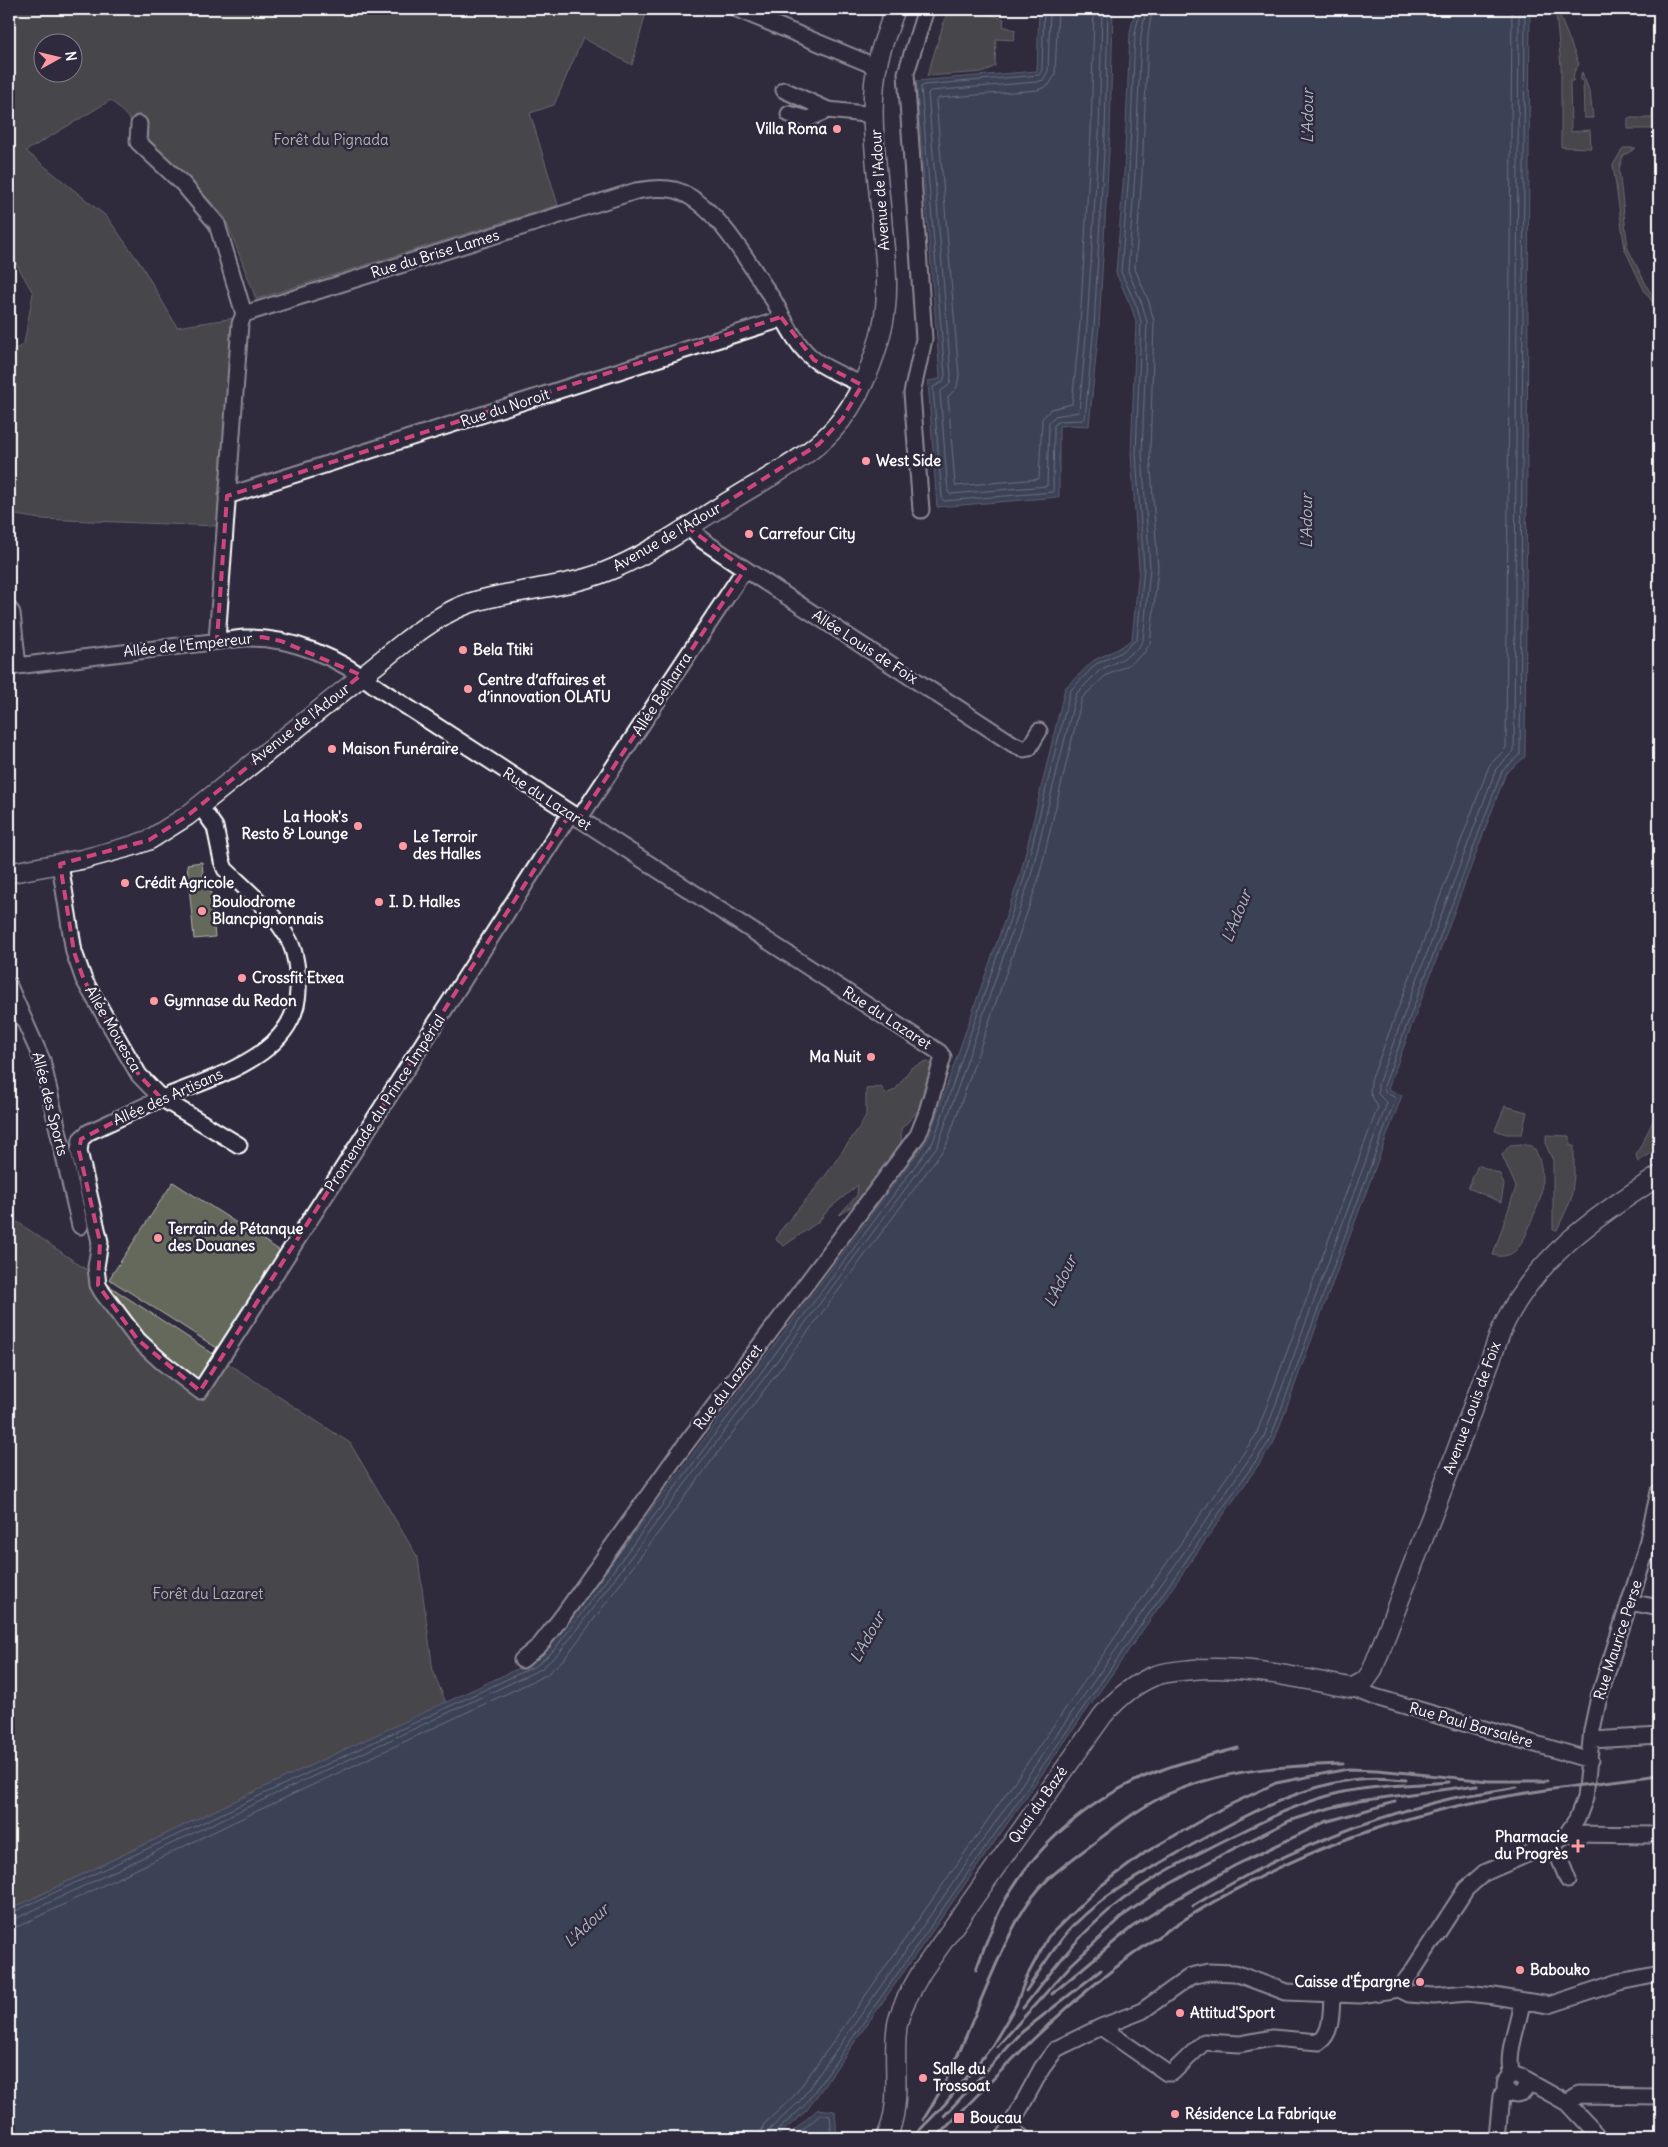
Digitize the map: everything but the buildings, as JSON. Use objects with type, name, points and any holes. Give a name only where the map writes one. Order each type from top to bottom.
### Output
[{"type":"main road","name":"Avenue de l'Adour","points":[[9,873],[60,864],[119,850],[142,842],[164,831],[200,806],[361,675],[430,623],[458,608],[491,598],[564,583],[605,572],[628,562],[781,470],[819,444],[842,419],[862,385],[879,341],[887,295],[874,114],[877,67],[895,9]]},
{"type":"main road","name":"Avenue Louis de Foix","points":[[1352,1688],[1365,1681],[1372,1671],[1451,1466],[1500,1331],[1511,1308],[1536,1272],[1552,1255],[1625,1197],[1659,1176]]},
{"type":"main road","name":"Quai du Bazé","points":[[886,2138],[890,2131],[895,2105],[897,2025],[908,1995],[922,1971],[1076,1752],[1111,1706],[1134,1688],[1156,1675],[1195,1669],[1236,1668],[1352,1688]]},
{"type":"street","points":[[737,9],[877,67]]},
{"type":"street","points":[[921,510],[912,393],[924,339],[906,73],[926,9]]},
{"type":"street","points":[[784,90],[828,110],[874,114]]},
{"type":"street","points":[[789,114],[808,119],[828,110]]},
{"type":"street","points":[[139,124],[138,142],[183,184],[217,224],[244,314],[240,324],[217,640]]},
{"type":"street","name":"Rue du Brise Lames","points":[[244,314],[636,191],[657,188],[675,190],[709,210],[774,300],[781,317],[808,354],[831,370],[862,385]]},
{"type":"street","name":"Rue du Noroit","points":[[227,496],[776,321],[781,317]]},
{"type":"street","name":"Allée Louis de Foix","points":[[689,526],[702,540],[744,569],[1013,744],[1024,749],[1029,748],[1039,731]]},
{"type":"street","name":"Allée Belharra","points":[[575,817],[744,569]]},
{"type":"street","points":[[9,609],[12,613],[13,667]]},
{"type":"street","name":"Allée de l'Empereur","points":[[13,667],[217,640],[262,637],[281,641],[323,656],[361,675]]},
{"type":"street","name":"Rue du Lazaret","points":[[361,675],[575,817],[813,969],[939,1052],[943,1058],[926,1116],[918,1135],[672,1461],[564,1614],[540,1645],[522,1660]]},
{"type":"street","name":"Allée des Artisans","points":[[200,806],[215,827],[222,861],[226,869],[274,918],[295,954],[298,991],[291,1018],[279,1038],[260,1053],[239,1066],[161,1098],[89,1132],[80,1139],[79,1151],[100,1242],[96,1267],[98,1285],[138,1340],[162,1362],[200,1391]]},
{"type":"street","name":"Promenade du Prince Impérial","points":[[200,1391],[575,817]]},
{"type":"street","name":"Allée Mouesca","points":[[60,864],[74,952],[84,980],[139,1075],[161,1098],[239,1145]]},
{"type":"street","name":"Allée des Sports","points":[[9,986],[42,1060],[80,1226]]},
{"type":"street","name":"Rue Maurice Perse","points":[[1567,1834],[1577,1820],[1583,1804],[1599,1698],[1630,1602],[1653,1547],[1659,1492]]},
{"type":"street","points":[[1630,1602],[1659,1608]]},
{"type":"street","name":"Rue Paul Barsalère","points":[[1352,1688],[1375,1697],[1590,1760]]},
{"type":"street","points":[[1592,1740],[1659,1736]]},
{"type":"street","points":[[1398,1989],[1412,1972],[1466,1889],[1484,1873],[1553,1844],[1567,1834],[1659,1835]]},
{"type":"street","points":[[1553,1844],[1568,1880]]},
{"type":"street","points":[[1023,2138],[1007,2134],[1046,2061],[1056,2049],[1064,2043],[1142,2011],[1191,1976],[1200,1972],[1235,1973],[1286,1992],[1360,1994],[1398,1989],[1409,1994],[1434,1996],[1467,1993],[1494,1996],[1549,2006],[1619,1982],[1659,1974]]},
{"type":"street","points":[[1101,2027],[1167,2073],[1172,2073],[1204,2042],[1240,2044],[1272,2038],[1319,2042],[1325,2038],[1329,2029],[1332,1994]]},
{"type":"street","points":[[1516,2085],[1511,2056],[1522,2001]]},
{"type":"street","points":[[1516,2085],[1551,2094],[1567,2103],[1600,2138]]},
{"type":"street","points":[[1497,2138],[1501,2096],[1516,2085]]},
{"type":"street","points":[[1567,2103],[1580,2095],[1658,2096]]},
{"type":"highlighted area","points":[[781,317],[814,360],[862,385],[842,419],[819,444],[687,527],[745,569],[579,819],[570,814],[200,1391],[138,1340],[98,1285],[100,1242],[79,1151],[81,1139],[161,1098],[139,1075],[84,980],[74,952],[60,864],[149,840],[187,816],[361,675],[281,641],[262,637],[217,640],[227,496]]},
{"type":"green space","name":"Forêt du Pignada","points":[[9,9],[647,9],[632,65],[583,38],[554,105],[530,113],[558,205],[256,299],[225,217],[111,100],[26,151],[107,217],[142,266],[177,327],[234,318],[218,526],[40,519],[9,514],[9,353],[24,344],[33,293],[9,251]]},
{"type":"green space","points":[[948,9],[975,9],[1004,19],[1003,26],[1015,30],[1014,40],[996,39],[995,66],[984,72],[927,76]]},
{"type":"green space","points":[[1556,14],[1559,14],[1579,64],[1574,72],[1573,81],[1570,81],[1571,132],[1590,130],[1591,148],[1561,147],[1561,66]]},
{"type":"green space","points":[[1582,72],[1590,93],[1593,118],[1584,118],[1583,81],[1580,80]]},
{"type":"green space","points":[[1659,100],[1659,116],[1653,129],[1628,129],[1628,118],[1652,118],[1653,107]]},
{"type":"green space","points":[[1623,148],[1636,148],[1623,156],[1619,169],[1628,249],[1651,294],[1659,301],[1659,311],[1645,292],[1625,250],[1613,165]]},
{"type":"green space","name":"Boulodrome Blancpignonnais","points":[[202,862],[204,884],[210,884],[215,937],[194,939],[187,864]]},
{"type":"green space","points":[[927,1061],[934,1067],[923,1090],[926,1099],[921,1108],[901,1129],[901,1140],[898,1150],[866,1193],[839,1215],[857,1195],[858,1185],[830,1208],[818,1222],[784,1246],[776,1240],[779,1232],[823,1179],[860,1126],[866,1115],[866,1089],[881,1087],[886,1094],[895,1090],[911,1068]]},
{"type":"green space","points":[[1505,1106],[1527,1112],[1522,1134],[1506,1134],[1495,1130]]},
{"type":"green space","points":[[1659,1109],[1659,1148],[1638,1162],[1636,1155]]},
{"type":"green space","points":[[1546,1135],[1570,1136],[1570,1146],[1574,1146],[1574,1176],[1571,1200],[1557,1230],[1553,1230],[1553,1161],[1546,1145]]},
{"type":"green space","points":[[1522,1144],[1531,1146],[1538,1156],[1542,1175],[1540,1197],[1519,1247],[1508,1255],[1493,1255],[1516,1187],[1502,1155],[1510,1145]]},
{"type":"green space","points":[[1478,1165],[1500,1174],[1504,1185],[1501,1202],[1468,1188]]},
{"type":"green space","points":[[173,1182],[282,1252],[220,1350],[109,1279]]},
{"type":"green space","name":"Forêt du Lazaret","points":[[9,1216],[120,1293],[350,1443],[418,1558],[433,1671],[446,1703],[228,1804],[9,1910]]},
{"type":"water","points":[[1035,9],[1113,9],[1110,134],[1099,326],[1089,426],[1059,426],[1059,497],[937,507],[928,381],[940,379],[940,376],[916,81],[1037,71],[1039,10]]},
{"type":"water","name":"L'Adour","points":[[1133,9],[1530,9],[1525,757],[1506,773],[1388,1089],[1402,1095],[1273,1444],[807,2110],[776,2138],[9,2138],[9,1910],[228,1804],[534,1661],[549,1647],[928,1139],[1020,876],[1065,688],[1094,660],[1120,648],[1132,639],[1139,569],[1131,454],[1136,322],[1116,273]]},
{"type":"water","points":[[818,2109],[835,2111],[837,2138],[785,2138]]},
{"type":"railway","points":[[976,1970],[994,1922],[1015,1883],[1050,1841],[1070,1823],[1115,1791],[1139,1779],[1182,1763],[1238,1748]]},
{"type":"railway","points":[[923,2120],[950,2072],[993,1971],[1017,1921],[1040,1887],[1058,1871],[1134,1814],[1152,1802],[1177,1790],[1224,1776],[1263,1769],[1343,1764]]},
{"type":"railway","points":[[912,2138],[945,2104],[992,2046],[1016,2005],[1026,1978],[1048,1937],[1098,1888],[1146,1852],[1221,1809],[1276,1783],[1348,1769],[1489,1781],[1547,1781]]},
{"type":"railway","points":[[936,2138],[1033,2039],[1095,1984],[1172,1927],[1254,1880],[1342,1841],[1432,1812],[1517,1795],[1659,1775]]},
{"type":"railway","points":[[1026,1991],[1060,1941],[1085,1914],[1126,1884],[1204,1838],[1262,1808],[1303,1792],[1360,1779],[1406,1780]]},
{"type":"railway","points":[[1023,2008],[1075,1944],[1109,1910],[1159,1875],[1195,1855],[1272,1817],[1327,1796],[1368,1788],[1449,1782]]},
{"type":"railway","points":[[997,2047],[1071,1965],[1124,1915],[1161,1889],[1225,1853],[1289,1821],[1330,1808],[1359,1801],[1477,1785]]},
{"type":"railway","points":[[1193,1906],[1255,1871],[1352,1828],[1453,1798],[1517,1787]]},
{"type":"railway","points":[[1052,1994],[1132,1927],[1234,1866],[1325,1822],[1395,1802]]},
{"type":"railway","points":[[944,2116],[1022,2032],[1101,1970]]},
{"type":"place","name":"Villa Roma","points":[[837,129]]},
{"type":"place","name":"West Side","points":[[866,461]]},
{"type":"place","name":"Carrefour City","points":[[749,534]]},
{"type":"place","name":"Bela Ttiki","points":[[463,650]]},
{"type":"place","name":"Centre d’affaires et d’innovation OLATU","points":[[468,689]]},
{"type":"place","name":"Maison Funéraire","points":[[332,749]]},
{"type":"place","name":"La Hook's Resto & Lounge","points":[[358,826]]},
{"type":"place","name":"Le Terroir des Halles","points":[[403,846]]},
{"type":"place","name":"Crédit Agricole","points":[[125,883]]},
{"type":"place","name":"I. D. Halles","points":[[379,902]]},
{"type":"place","name":"Boulodrome Blancpignonnais","points":[[202,911]]},
{"type":"place","name":"Crossfit Etxea","points":[[242,978]]},
{"type":"place","name":"Gymnase du Redon","points":[[154,1001]]},
{"type":"place","name":"Ma Nuit","points":[[871,1057]]},
{"type":"place","name":"Terrain de Pétanque des Douanes","points":[[158,1238]]},
{"type":"place","name":"Pharmacie du Progrès","points":[[1578,1846]]},
{"type":"place","name":"Babouko","points":[[1520,1970]]},
{"type":"place","name":"Caisse d'Épargne","points":[[1420,1982]]},
{"type":"place","name":"Attitud'Sport","points":[[1180,2013]]},
{"type":"place","name":"Salle du Trossoat","points":[[923,2078]]},
{"type":"place","name":"Résidence La Fabrique","points":[[1175,2114]]},
{"type":"place","name":"Boucau","points":[[959,2118]]}]
